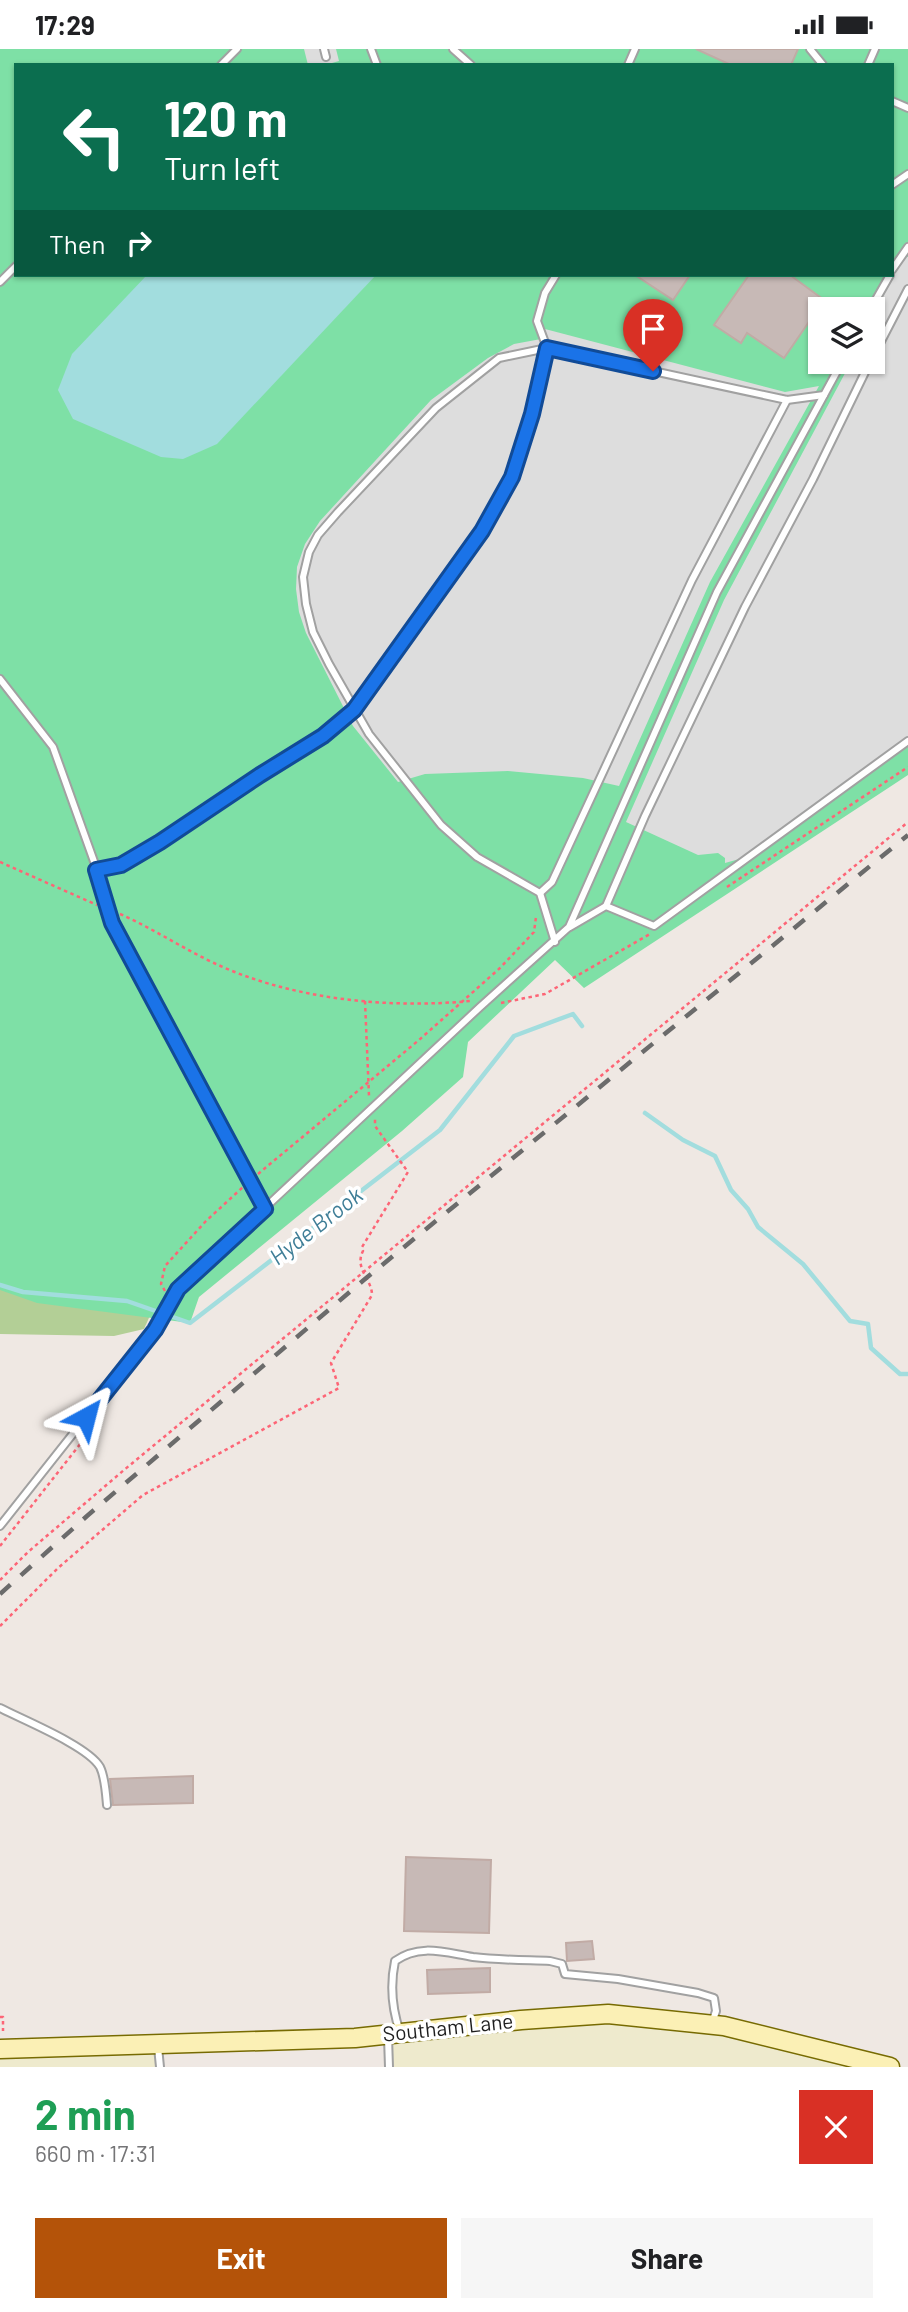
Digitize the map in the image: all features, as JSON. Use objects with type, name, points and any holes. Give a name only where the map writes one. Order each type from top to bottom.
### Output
[{"type":"street","name":"Southam Lane","points":[[0,2049],[355,2038],[608,2014],[711,2025],[890,2067]]},
{"type":"lane","points":[[223,63],[237,49]]},
{"type":"lane","points":[[324,49],[326,57]]},
{"type":"lane","points":[[453,49],[469,63]]},
{"type":"lane","points":[[810,49],[821,63]]},
{"type":"lane","points":[[894,267],[908,247]]},
{"type":"lane","points":[[0,282],[14,268]]},
{"type":"lane","points":[[96,870],[121,865],[160,842],[323,736],[354,710],[482,531],[512,477],[532,414],[547,348],[537,321],[545,293],[555,277]]},
{"type":"lane","points":[[877,297],[887,277]]},
{"type":"lane","points":[[885,334],[908,289]]},
{"type":"lane","points":[[555,942],[540,893],[477,857],[441,825],[369,734],[313,632],[303,577],[309,552],[318,535],[398,447],[444,401],[499,358],[547,348],[787,400],[824,395]]},
{"type":"lane","points":[[569,927],[717,592],[835,374]]},
{"type":"lane","points":[[0,1525],[159,1323],[178,1289],[569,927],[606,906],[645,816],[745,607],[813,479],[864,374]]},
{"type":"lane","points":[[540,893],[552,882],[692,580],[787,400]]},
{"type":"lane","points":[[0,679],[53,747],[112,923],[265,1209]]},
{"type":"lane","points":[[606,906],[654,926],[908,741]]},
{"type":"lane","points":[[0,1708],[93,1758],[101,1769],[107,1805]]},
{"type":"lane","points":[[389,2067],[394,2034],[392,1977],[395,1961],[405,1953],[443,1950],[473,1957],[550,1961],[562,1964],[565,1974],[618,1979],[698,1993],[714,1998],[716,2011],[711,2025]]},
{"type":"lane","points":[[158,2045],[160,2067]]},
{"type":"path","points":[[0,1580],[28,1552],[124,1470],[908,822]]},
{"type":"path","points":[[0,862],[159,933],[216,964],[256,978],[311,994],[365,1001],[424,1005],[473,1000],[480,1007]]},
{"type":"path","points":[[171,1302],[161,1284],[165,1266],[206,1221],[250,1180],[369,1082],[500,968],[534,932],[540,893]]},
{"type":"path","points":[[0,1626],[58,1568],[143,1495],[339,1388],[331,1363],[372,1295],[372,1287],[362,1273],[362,1247],[408,1172],[375,1126],[375,1105],[369,1099],[365,1001]]},
{"type":"shaded area","points":[[304,49],[336,49],[339,61],[308,63]]},
{"type":"shaded area","points":[[903,255],[908,257],[908,741],[750,856],[725,863],[725,858],[718,853],[698,855],[626,822],[724,600],[845,374],[885,374],[885,297],[883,297]]},
{"type":"shaded area","points":[[545,329],[785,392],[819,386],[710,582],[619,786],[583,778],[508,771],[425,774],[398,782],[353,726],[306,633],[299,612],[297,567],[305,544],[320,521],[431,400],[488,358],[514,344],[541,339]]},
{"type":"shaded area","points":[[608,2014],[724,2026],[890,2067],[389,2067],[388,2035]]},
{"type":"shaded area","points":[[158,2045],[160,2067],[0,2067],[0,2049]]},
{"type":"green space","points":[[0,49],[908,49],[908,775],[584,988],[555,960],[468,1042],[463,1077],[402,1131],[199,1297],[190,1323],[37,1303],[0,1290]]},
{"type":"green space","points":[[0,1257],[160,1293],[144,1329],[114,1336],[0,1334]]},
{"type":"water","points":[[145,277],[374,277],[217,444],[183,459],[161,457],[73,419],[58,390],[72,354]]},
{"type":"building","points":[[696,49],[798,49],[792,63],[727,63]]},
{"type":"building","points":[[638,277],[689,277],[673,300]]},
{"type":"building","points":[[748,277],[793,277],[820,297],[808,297],[808,323],[784,358],[747,333],[741,343],[714,325]]},
{"type":"building","points":[[193,1776],[193,1803],[113,1805],[110,1779]]},
{"type":"building","points":[[406,1857],[491,1860],[489,1933],[404,1931]]},
{"type":"building","points":[[592,1941],[594,1959],[567,1961],[566,1943]]},
{"type":"building","points":[[490,1968],[490,1992],[428,1994],[427,1970]]},
{"type":"waterway","name":"Hyde Brook","points":[[0,1285],[23,1292],[127,1301],[190,1323],[440,1130],[514,1036],[573,1014],[582,1026]]},
{"type":"waterway","name":"Hyde Brook","points":[[645,1113],[683,1140],[715,1156],[731,1190],[748,1209],[758,1227],[803,1264],[850,1321],[868,1324],[871,1348],[900,1374],[908,1374]]},
{"type":"railway","points":[[0,1594],[87,1516],[365,1279],[908,835]]},
{"type":"route","points":[[86,1417],[155,1330],[178,1289],[265,1209],[112,923],[96,870],[121,865],[160,842],[323,736],[354,710],[482,531],[512,477],[532,414],[547,348],[653,371]]}]
